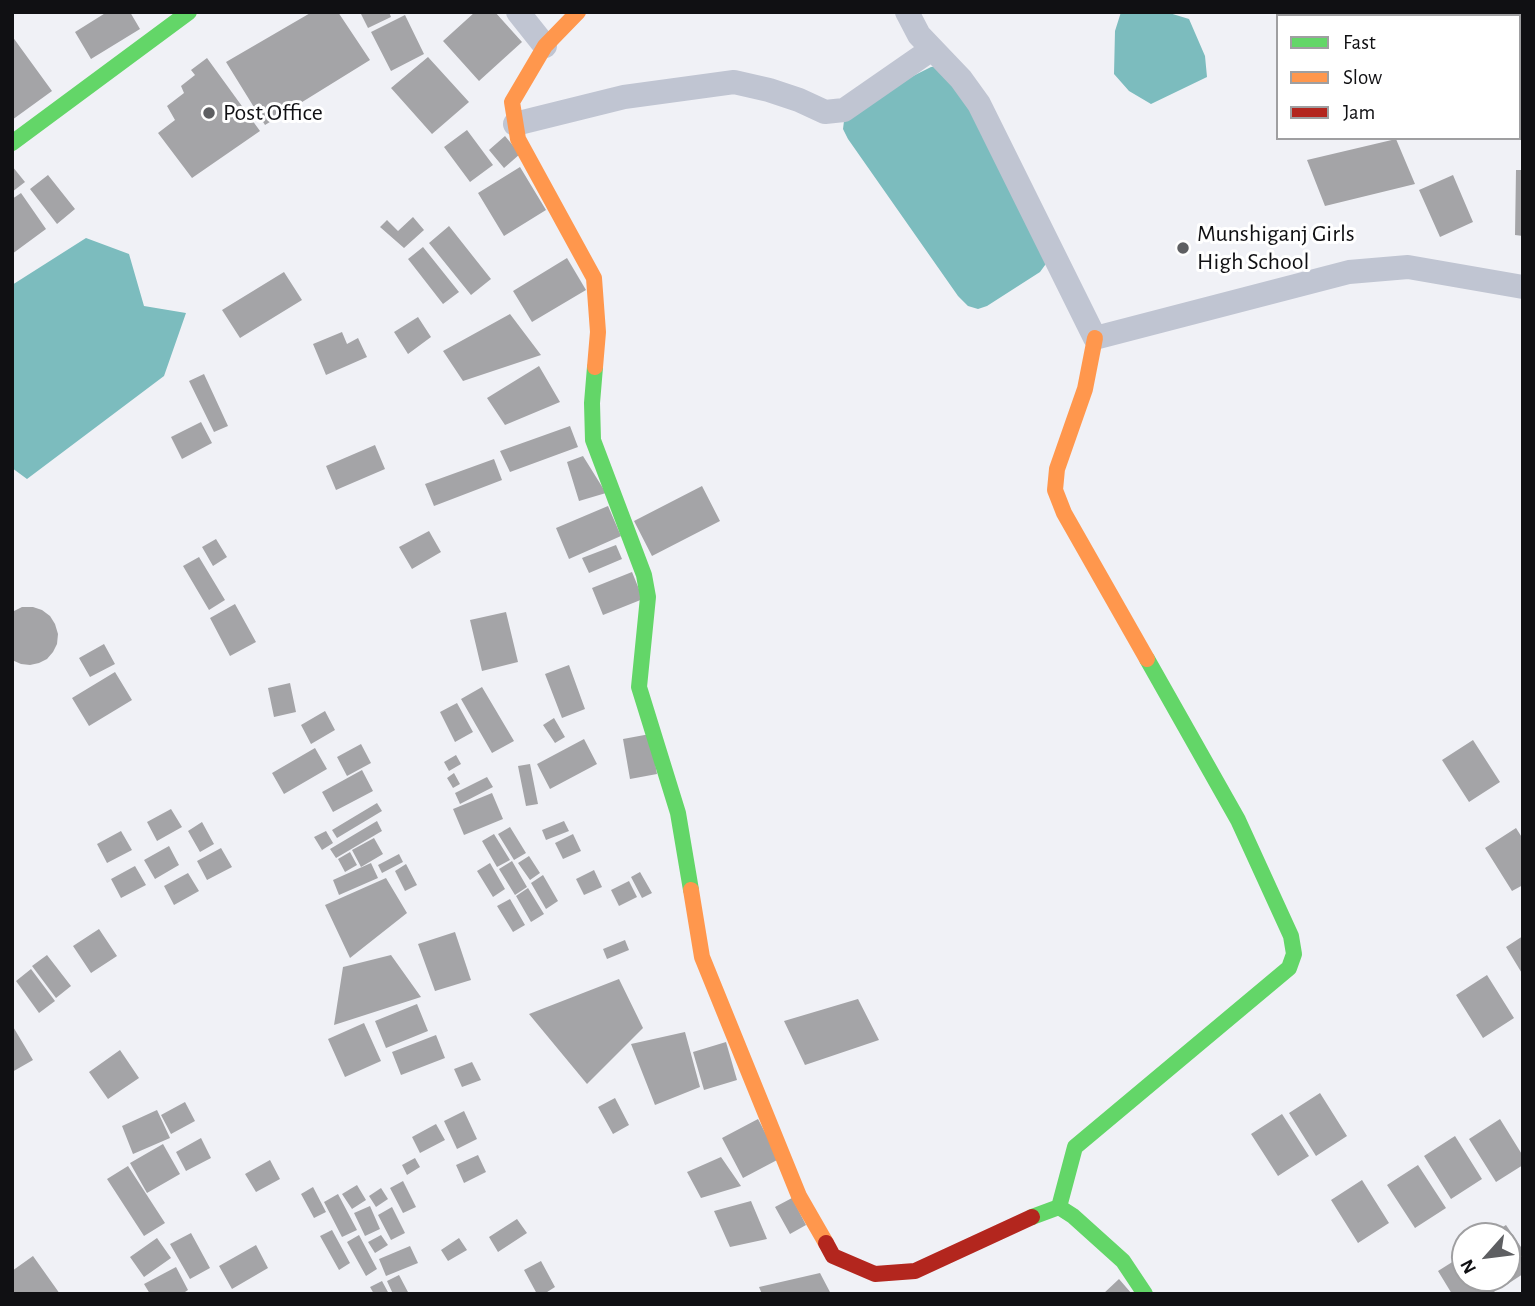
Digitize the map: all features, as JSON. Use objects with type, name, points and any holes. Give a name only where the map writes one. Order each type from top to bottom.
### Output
[{"type":"street","points":[[12,143],[189,12]]},
{"type":"street","points":[[518,12],[545,46]]},
{"type":"street","points":[[578,12],[545,46],[512,102],[518,139],[594,278],[598,332],[592,403],[593,440],[644,575],[648,597],[639,687],[678,813],[702,957],[799,1196],[833,1256],[876,1274],[915,1271],[1059,1207]]},
{"type":"street","points":[[907,12],[919,34],[961,79],[979,104],[1095,338],[1085,389],[1057,469],[1055,490],[1065,513],[1238,820],[1291,936],[1294,954],[1289,968],[1075,1147],[1059,1207]]},
{"type":"street","points":[[515,124],[624,97],[734,82],[769,90],[825,112],[844,110],[932,49]]},
{"type":"street","points":[[1095,338],[1349,272],[1408,267],[1523,287]]},
{"type":"street","points":[[1059,1207],[1073,1216],[1123,1261],[1144,1294]]},
{"type":"water","points":[[1121,12],[1166,12],[1189,19],[1205,56],[1207,77],[1151,104],[1129,91],[1114,74],[1115,31]]},
{"type":"water","points":[[941,66],[951,70],[1048,261],[1040,272],[978,309],[968,306],[958,296],[843,129],[844,121],[911,77],[931,67]]},
{"type":"water","points":[[86,238],[129,254],[144,306],[186,313],[164,376],[27,479],[12,468],[12,285]]},
{"type":"building","points":[[107,12],[130,12],[140,29],[91,59],[75,32]]},
{"type":"building","points":[[312,12],[338,12],[370,60],[265,125],[226,62]]},
{"type":"building","points":[[360,12],[389,12],[391,17],[368,28]]},
{"type":"building","points":[[475,12],[495,12],[522,42],[479,81],[443,41]]},
{"type":"building","points":[[1329,12],[1370,14],[1330,14]]},
{"type":"building","points":[[1440,12],[1440,14],[1416,14]]},
{"type":"building","points":[[1493,12],[1523,12],[1523,52],[1521,14]]},
{"type":"building","points":[[405,15],[424,54],[391,71],[371,32]]},
{"type":"building","points":[[12,36],[52,91],[12,120]]},
{"type":"building","points":[[428,57],[469,102],[432,134],[391,88]]},
{"type":"building","name":"Post Office","points":[[207,58],[260,131],[192,178],[158,133],[175,120],[167,106],[184,93],[181,86],[195,75],[191,70]]},
{"type":"building","points":[[1523,87],[1523,124],[1521,120]]},
{"type":"building","points":[[467,130],[493,165],[470,182],[444,147]]},
{"type":"building","points":[[505,136],[520,154],[504,168],[489,150]]},
{"type":"building","points":[[1396,140],[1415,184],[1325,206],[1307,160]]},
{"type":"building","points":[[12,166],[25,182],[12,192]]},
{"type":"building","points":[[520,167],[546,210],[504,236],[478,193]]},
{"type":"building","points":[[1516,170],[1523,170],[1523,236],[1515,235]]},
{"type":"building","points":[[48,175],[75,209],[57,224],[30,189]]},
{"type":"building","points":[[1453,175],[1473,222],[1440,237],[1419,190]]},
{"type":"building","points":[[21,193],[46,229],[12,254],[12,199]]},
{"type":"building","points":[[413,217],[424,230],[404,248],[380,227],[387,220],[398,231]]},
{"type":"building","points":[[449,226],[491,279],[471,295],[429,243]]},
{"type":"building","points":[[423,247],[459,292],[443,304],[408,259]]},
{"type":"building","points":[[567,258],[586,290],[532,322],[513,291]]},
{"type":"building","points":[[284,272],[302,300],[240,338],[222,310]]},
{"type":"building","points":[[510,314],[541,355],[463,381],[443,351]]},
{"type":"building","points":[[418,317],[431,337],[408,354],[394,332]]},
{"type":"building","points":[[342,332],[347,344],[358,338],[367,357],[326,375],[313,344]]},
{"type":"building","points":[[539,366],[560,402],[505,425],[487,398]]},
{"type":"building","points":[[204,374],[228,426],[214,432],[189,381]]},
{"type":"building","points":[[201,422],[212,443],[182,459],[171,437]]},
{"type":"building","points":[[570,426],[578,447],[510,472],[500,451]]},
{"type":"building","points":[[375,445],[385,469],[336,490],[326,466]]},
{"type":"building","points":[[583,456],[606,493],[579,501],[567,462]]},
{"type":"building","points":[[494,459],[502,480],[434,506],[425,484]]},
{"type":"building","points":[[702,486],[720,521],[652,556],[634,521]]},
{"type":"building","points":[[608,506],[621,536],[569,559],[556,528]]},
{"type":"building","points":[[429,531],[441,552],[412,569],[399,547]]},
{"type":"building","points":[[216,539],[227,557],[213,566],[202,547]]},
{"type":"building","points":[[616,545],[622,559],[589,573],[582,558]]},
{"type":"building","points":[[199,557],[225,600],[209,610],[183,566]]},
{"type":"building","points":[[632,572],[643,599],[603,615],[592,588]]},
{"type":"building","points":[[235,604],[256,642],[230,656],[210,618]]},
{"type":"building","points":[[22,607],[33,607],[50,616],[58,634],[57,644],[47,659],[30,665],[12,660],[12,612]]},
{"type":"building","points":[[506,612],[518,662],[482,671],[470,620]]},
{"type":"building","points":[[104,644],[115,664],[90,677],[79,658]]},
{"type":"building","points":[[569,665],[585,709],[562,718],[545,674]]},
{"type":"building","points":[[115,672],[132,700],[89,726],[72,698]]},
{"type":"building","points":[[290,683],[296,712],[274,717],[268,688]]},
{"type":"building","points":[[482,687],[514,741],[492,753],[461,699]]},
{"type":"building","points":[[457,703],[473,732],[455,742],[440,712]]},
{"type":"building","points":[[325,711],[335,730],[311,744],[301,725]]},
{"type":"building","points":[[554,718],[565,737],[555,743],[543,725]]},
{"type":"building","points":[[650,734],[657,774],[630,779],[623,739]]},
{"type":"building","points":[[584,739],[597,764],[550,789],[537,764]]},
{"type":"building","points":[[1473,740],[1500,782],[1469,802],[1442,760]]},
{"type":"building","points":[[361,744],[371,763],[347,776],[337,757]]},
{"type":"building","points":[[315,748],[327,769],[284,794],[272,773]]},
{"type":"building","points":[[456,755],[461,764],[449,771],[444,762]]},
{"type":"building","points":[[530,764],[538,804],[526,806],[518,766]]},
{"type":"building","points":[[362,770],[373,791],[333,812],[322,792]]},
{"type":"building","points":[[454,773],[460,784],[453,788],[447,778]]},
{"type":"building","points":[[487,777],[493,787],[460,804],[455,793]]},
{"type":"building","points":[[492,793],[503,819],[464,835],[453,809]]},
{"type":"building","points":[[377,803],[382,811],[337,838],[332,830]]},
{"type":"building","points":[[171,809],[182,827],[157,841],[147,822]]},
{"type":"building","points":[[377,821],[382,831],[336,858],[330,849]]},
{"type":"building","points":[[564,821],[569,831],[546,840],[542,830]]},
{"type":"building","points":[[202,822],[214,844],[200,852],[188,831]]},
{"type":"building","points":[[510,827],[526,853],[514,860],[498,834]]},
{"type":"building","points":[[1516,828],[1523,839],[1523,885],[1512,891],[1485,848]]},
{"type":"building","points":[[121,831],[132,850],[107,863],[97,844]]},
{"type":"building","points":[[326,831],[333,843],[322,850],[314,837]]},
{"type":"building","points":[[494,834],[510,860],[497,867],[482,841]]},
{"type":"building","points":[[573,834],[581,851],[563,859],[555,843]]},
{"type":"building","points":[[374,838],[383,854],[361,867],[352,850]]},
{"type":"building","points":[[169,846],[179,865],[155,879],[144,860]]},
{"type":"building","points":[[221,848],[232,867],[207,880],[197,861]]},
{"type":"building","points":[[350,852],[357,865],[345,872],[338,859]]},
{"type":"building","points":[[399,854],[403,862],[382,873],[378,865]]},
{"type":"building","points":[[529,856],[540,873],[530,880],[518,863]]},
{"type":"building","points":[[512,861],[527,887],[515,895],[499,869]]},
{"type":"building","points":[[371,863],[378,878],[339,895],[333,880]]},
{"type":"building","points":[[490,863],[505,889],[493,897],[477,871]]},
{"type":"building","points":[[406,864],[417,885],[405,891],[395,871]]},
{"type":"building","points":[[135,866],[146,885],[121,898],[111,879]]},
{"type":"building","points":[[594,870],[602,887],[584,895],[576,879]]},
{"type":"building","points":[[640,872],[652,893],[642,898],[631,877]]},
{"type":"building","points":[[188,873],[199,891],[174,905],[164,886]]},
{"type":"building","points":[[543,875],[558,901],[546,909],[531,883]]},
{"type":"building","points":[[386,878],[407,913],[350,958],[325,905]]},
{"type":"building","points":[[629,881],[637,897],[619,906],[611,890]]},
{"type":"building","points":[[528,888],[544,914],[531,922],[516,896]]},
{"type":"building","points":[[510,899],[525,925],[513,932],[497,906]]},
{"type":"building","points":[[99,929],[117,956],[91,973],[73,946]]},
{"type":"building","points":[[455,932],[471,980],[435,991],[418,944]]},
{"type":"building","points":[[1523,936],[1523,975],[1506,947]]},
{"type":"building","points":[[625,940],[629,950],[607,959],[603,949]]},
{"type":"building","points":[[47,955],[71,986],[56,998],[32,966]]},
{"type":"building","points":[[391,955],[421,997],[334,1025],[343,967]]},
{"type":"building","points":[[31,969],[55,1001],[39,1013],[16,981]]},
{"type":"building","points":[[1487,975],[1514,1018],[1483,1038],[1456,995]]},
{"type":"building","points":[[619,979],[643,1028],[587,1084],[529,1014]]},
{"type":"building","points":[[858,999],[879,1040],[805,1065],[784,1021]]},
{"type":"building","points":[[417,1004],[428,1031],[386,1048],[375,1021]]},
{"type":"building","points":[[364,1023],[381,1061],[345,1077],[328,1039]]},
{"type":"building","points":[[12,1025],[33,1060],[12,1072]]},
{"type":"building","points":[[685,1032],[700,1087],[655,1105],[631,1044]]},
{"type":"building","points":[[436,1035],[445,1058],[401,1075],[392,1052]]},
{"type":"building","points":[[726,1042],[737,1080],[704,1090],[693,1052]]},
{"type":"building","points":[[120,1050],[139,1078],[108,1099],[89,1072]]},
{"type":"building","points":[[472,1062],[481,1080],[462,1087],[454,1069]]},
{"type":"building","points":[[1320,1093],[1347,1136],[1316,1156],[1289,1113]]},
{"type":"building","points":[[615,1098],[629,1125],[613,1134],[598,1107]]},
{"type":"building","points":[[185,1102],[195,1121],[171,1134],[161,1115]]},
{"type":"building","points":[[157,1110],[170,1138],[133,1154],[122,1126]]},
{"type":"building","points":[[464,1111],[477,1139],[457,1149],[444,1121]]},
{"type":"building","points":[[1282,1114],[1309,1156],[1278,1176],[1251,1134]]},
{"type":"building","points":[[758,1119],[779,1159],[743,1178],[722,1138]]},
{"type":"building","points":[[1500,1119],[1523,1156],[1523,1165],[1496,1182],[1469,1139]]},
{"type":"building","points":[[436,1124],[445,1140],[420,1153],[412,1137]]},
{"type":"building","points":[[1455,1136],[1482,1179],[1451,1199],[1424,1156]]},
{"type":"building","points":[[201,1138],[211,1158],[186,1171],[176,1152]]},
{"type":"building","points":[[163,1144],[180,1174],[147,1193],[130,1163]]},
{"type":"building","points":[[478,1155],[486,1172],[464,1183],[456,1165]]},
{"type":"building","points":[[721,1157],[741,1186],[701,1198],[687,1172]]},
{"type":"building","points":[[415,1158],[420,1167],[407,1175],[402,1165]]},
{"type":"building","points":[[270,1160],[280,1179],[256,1192],[245,1174]]},
{"type":"building","points":[[1418,1165],[1446,1208],[1415,1228],[1387,1185]]},
{"type":"building","points":[[128,1166],[165,1223],[144,1236],[107,1179]]},
{"type":"building","points":[[1362,1180],[1389,1223],[1358,1243],[1331,1200]]},
{"type":"building","points":[[403,1181],[416,1207],[403,1213],[390,1188]]},
{"type":"building","points":[[357,1185],[366,1200],[352,1209],[342,1194]]},
{"type":"building","points":[[313,1187],[326,1212],[314,1218],[301,1194]]},
{"type":"building","points":[[381,1188],[388,1199],[376,1207],[369,1196]]},
{"type":"building","points":[[338,1194],[357,1230],[342,1237],[324,1202]]},
{"type":"building","points":[[792,1198],[806,1225],[790,1234],[775,1207]]},
{"type":"building","points":[[751,1201],[767,1239],[730,1247],[714,1211]]},
{"type":"building","points":[[370,1206],[380,1229],[365,1236],[354,1213]]},
{"type":"building","points":[[392,1207],[405,1233],[391,1240],[378,1215]]},
{"type":"building","points":[[517,1219],[527,1233],[498,1252],[489,1237]]},
{"type":"building","points":[[332,1230],[350,1263],[339,1270],[320,1236]]},
{"type":"building","points":[[191,1233],[210,1268],[190,1279],[170,1244]]},
{"type":"building","points":[[359,1235],[377,1269],[366,1276],[347,1242]]},
{"type":"building","points":[[381,1235],[388,1245],[375,1253],[368,1242]]},
{"type":"building","points":[[157,1238],[171,1258],[144,1277],[130,1257]]},
{"type":"building","points":[[459,1238],[467,1250],[448,1261],[441,1250]]},
{"type":"building","points":[[256,1245],[268,1268],[232,1289],[219,1266]]},
{"type":"building","points":[[410,1246],[418,1263],[386,1276],[379,1259]]},
{"type":"building","points":[[1521,1247],[1523,1250],[1521,1275]]},
{"type":"building","points":[[33,1256],[60,1294],[12,1294],[12,1271]]},
{"type":"building","points":[[541,1261],[555,1287],[544,1294],[537,1294],[524,1270]]},
{"type":"building","points":[[1451,1263],[1451,1292],[1496,1294],[1452,1294],[1438,1271]]},
{"type":"building","points":[[176,1267],[188,1290],[182,1294],[150,1294],[144,1284]]},
{"type":"building","points":[[820,1273],[831,1294],[762,1294],[759,1287]]},
{"type":"building","points":[[399,1275],[409,1294],[393,1294],[387,1281]]},
{"type":"building","points":[[1119,1279],[1132,1294],[1103,1294]]},
{"type":"building","points":[[382,1281],[389,1294],[374,1294],[370,1287]]},
{"type":"traffic: fast","points":[[12,143],[189,12]]},
{"type":"traffic: fast","points":[[595,367],[593,440],[644,575],[648,597],[639,687],[678,813],[691,890]]},
{"type":"traffic: fast","points":[[1059,1207],[1075,1147],[1289,968],[1294,954],[1291,936],[1238,820],[1147,659]]},
{"type":"traffic: fast","points":[[1032,1217],[1059,1207],[1073,1216],[1123,1261],[1145,1294]]},
{"type":"traffic: slow","points":[[578,12],[545,46],[512,102],[518,139],[594,278],[598,332],[595,367]]},
{"type":"traffic: slow","points":[[1095,338],[1085,389],[1057,469],[1055,490],[1064,513],[1147,659]]},
{"type":"traffic: slow","points":[[691,890],[702,957],[799,1196],[826,1243]]},
{"type":"traffic: jam","points":[[826,1243],[833,1256],[875,1274],[915,1271],[1032,1217]]},
{"type":"place","name":"Post Office","points":[[209,113]]},
{"type":"place","name":"Munshiganj Girls High School","points":[[1183,248]]}]
